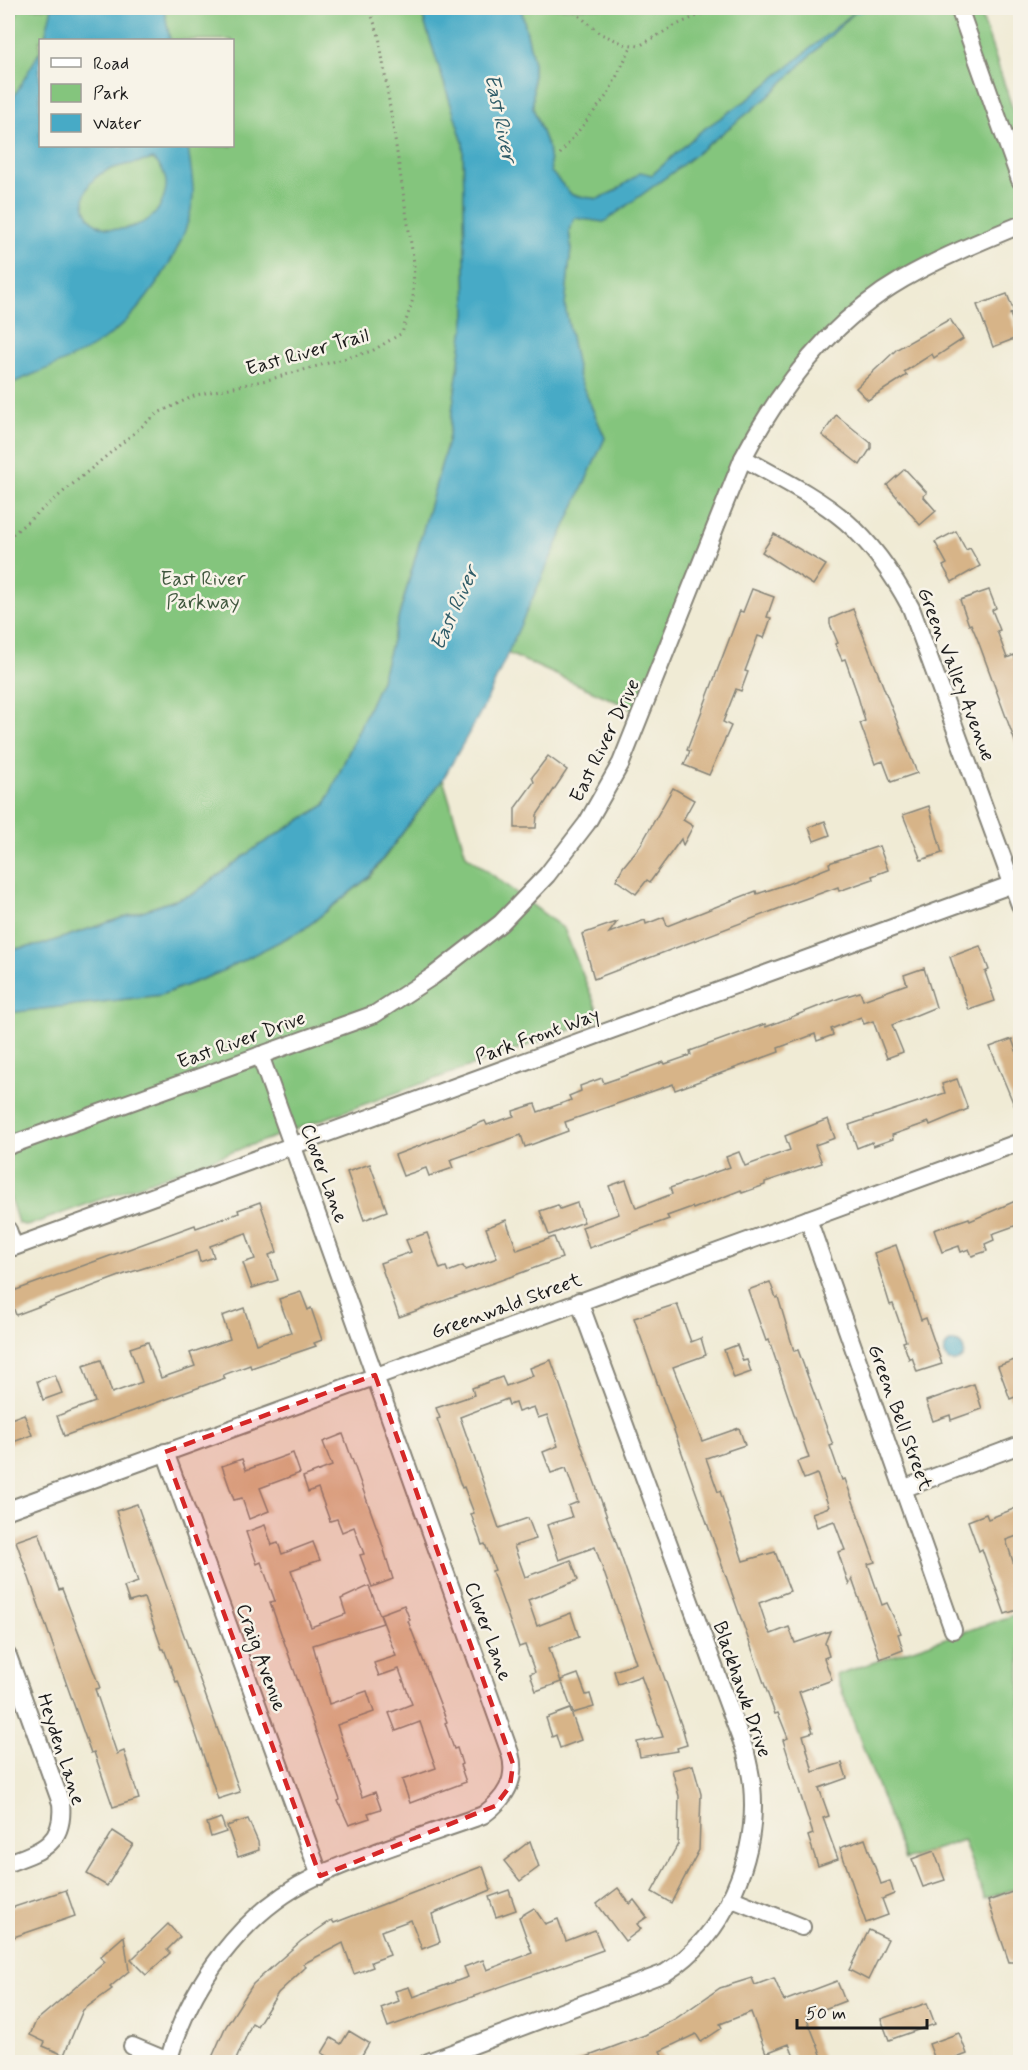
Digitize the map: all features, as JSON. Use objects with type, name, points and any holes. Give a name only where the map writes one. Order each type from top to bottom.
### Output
[{"type":"street","points":[[959,8],[1020,180]]},
{"type":"street","name":"East River Drive","points":[[8,1146],[375,1014],[433,976],[501,923],[547,875],[587,823],[621,763],[743,458],[797,371],[842,324],[903,279],[1020,225]]},
{"type":"street","name":"Green Valley Avenue","points":[[743,458],[838,512],[879,554],[897,580],[911,608],[1020,904]]},
{"type":"street","name":"Park Front Way","points":[[8,1230],[14,1247],[1013,884]]},
{"type":"street","name":"Clover Lane","points":[[168,2062],[188,2009],[205,1977],[223,1954],[268,1908],[320,1876],[483,1815],[504,1796],[514,1775],[510,1753],[260,1055]]},
{"type":"street","name":"Greenwald Street","points":[[8,1510],[1020,1142]]},
{"type":"street","name":"Green Bell Street","points":[[808,1218],[905,1488],[953,1630]]},
{"type":"street","name":"Blackhawk Drive","points":[[428,2062],[665,1973],[684,1961],[704,1941],[730,1898],[745,1860],[752,1824],[752,1785],[746,1753],[579,1301]]},
{"type":"street","points":[[905,1488],[1020,1445]]},
{"type":"street","name":"Craig Avenue","points":[[165,1452],[320,1876]]},
{"type":"street","name":"Heyden Lane","points":[[8,1656],[61,1803],[62,1815],[61,1824],[49,1844],[8,1863]]},
{"type":"street","points":[[730,1898],[801,1927]]},
{"type":"street","points":[[132,2046],[168,2062]]},
{"type":"path","name":"East River Trail","points":[[8,538],[158,413],[196,395],[267,380],[372,351],[402,333],[413,299],[412,251],[378,36],[369,8]]},
{"type":"path","points":[[570,8],[601,34],[639,46],[676,25],[716,8]]},
{"type":"path","points":[[560,154],[608,94],[632,45]]},
{"type":"highlighted area","points":[[375,1375],[513,1764],[510,1786],[495,1806],[320,1876],[165,1452]]},
{"type":"green space","name":"East River Parkway","points":[[19,8],[420,8],[463,142],[466,313],[448,441],[381,680],[325,805],[258,846],[193,894],[41,945],[8,950],[8,34]]},
{"type":"green space","points":[[521,8],[979,8],[1020,131],[1020,225],[980,242],[842,324],[759,428],[642,713],[507,653],[605,438],[579,378],[565,306],[571,248],[569,230],[575,218],[604,222],[673,172],[768,97],[845,21],[750,98],[701,131],[652,175],[641,173],[615,191],[598,199],[572,195],[551,172],[548,148],[533,108],[533,59]]},
{"type":"green space","points":[[443,779],[466,855],[564,929],[601,1019],[27,1226],[18,1223],[8,1191],[8,1013],[161,995],[218,973],[304,929],[370,877]]},
{"type":"green space","points":[[1020,1613],[1020,1887],[985,1899],[963,1840],[905,1860],[836,1675]]},
{"type":"water","points":[[52,8],[164,8],[170,39],[44,39]]},
{"type":"water","name":"East River","points":[[420,8],[521,8],[533,59],[533,108],[548,148],[551,172],[572,195],[598,199],[615,191],[641,172],[652,175],[701,131],[750,98],[857,10],[768,97],[673,172],[604,222],[575,218],[569,230],[571,248],[565,306],[579,378],[605,438],[483,708],[443,779],[369,877],[304,929],[218,973],[161,995],[8,1013],[8,950],[41,945],[193,894],[258,846],[325,805],[381,680],[448,441],[466,313],[463,142]]},
{"type":"water","points":[[39,53],[39,147],[188,147],[193,196],[190,215],[173,256],[162,276],[133,313],[118,328],[92,347],[8,385],[8,107]],"holes":[[[153,159],[163,171],[166,185],[164,196],[155,214],[147,220],[119,229],[104,228],[93,221],[86,212],[84,201],[87,189],[94,179],[108,170]]]},
{"type":"water","points":[[954,1342],[961,1345],[964,1352],[961,1359],[954,1362],[947,1359],[944,1352],[947,1345]]},
{"type":"building","points":[[1007,294],[1014,312],[1010,314],[1019,337],[993,347],[977,305]]},
{"type":"building","points":[[950,319],[963,339],[934,358],[932,354],[904,372],[907,375],[868,400],[856,388],[897,349]]},
{"type":"building","points":[[836,415],[871,443],[871,448],[860,465],[822,435]]},
{"type":"building","points":[[905,469],[927,493],[923,496],[936,511],[920,525],[887,485]]},
{"type":"building","points":[[956,531],[966,550],[970,548],[980,566],[952,582],[943,566],[947,564],[935,542]]},
{"type":"building","points":[[774,534],[826,565],[813,585],[762,552]]},
{"type":"building","points":[[752,589],[774,597],[767,617],[771,618],[764,638],[758,636],[745,671],[748,672],[741,691],[736,689],[723,722],[731,726],[709,775],[684,765],[690,751],[687,750],[740,611],[743,612]]},
{"type":"building","points":[[989,590],[996,608],[992,610],[1000,630],[997,631],[1007,658],[1014,655],[1020,672],[1020,755],[977,638],[971,624],[969,625],[960,600]]},
{"type":"building","points":[[853,609],[917,773],[891,782],[883,761],[875,764],[860,723],[865,721],[857,693],[845,659],[842,660],[835,644],[838,643],[830,624],[830,619]]},
{"type":"building","points":[[548,756],[567,770],[537,815],[536,828],[515,828],[515,808],[534,782],[532,777]]},
{"type":"building","points":[[673,788],[694,800],[683,820],[693,826],[683,845],[681,839],[650,882],[647,880],[636,894],[616,880],[640,846]]},
{"type":"building","points":[[929,806],[942,853],[921,860],[903,815]]},
{"type":"building","points":[[825,821],[830,835],[814,841],[809,827]]},
{"type":"building","points":[[879,846],[888,870],[872,876],[873,879],[839,891],[838,887],[796,902],[594,979],[582,934],[617,922],[609,933],[645,920],[646,924],[664,917],[667,926],[756,891],[757,894],[787,884],[830,867],[829,863]]},
{"type":"building","points":[[980,946],[989,970],[985,972],[995,1001],[969,1010],[950,957]]},
{"type":"building","points":[[924,968],[936,1007],[892,1025],[903,1052],[887,1058],[873,1021],[864,1024],[861,1017],[831,1029],[833,1035],[817,1041],[815,1034],[778,1048],[779,1052],[675,1090],[673,1084],[565,1122],[568,1131],[525,1147],[521,1135],[450,1160],[453,1168],[429,1176],[426,1168],[403,1176],[395,1155],[485,1121],[487,1125],[514,1116],[513,1111],[535,1104],[538,1112],[571,1100],[569,1096],[581,1091],[580,1086],[602,1078],[604,1083],[664,1062],[665,1064],[691,1055],[690,1051],[765,1024],[766,1027],[840,998],[860,992],[863,1000],[907,984],[904,975]]},
{"type":"building","points":[[1012,1039],[1017,1053],[1020,1052],[1019,1117],[990,1047]]},
{"type":"building","points":[[957,1079],[968,1109],[930,1125],[929,1122],[892,1135],[893,1139],[873,1146],[872,1142],[857,1148],[849,1125],[945,1093],[942,1084]]},
{"type":"building","points":[[828,1119],[835,1138],[815,1145],[822,1163],[765,1182],[765,1185],[742,1193],[741,1190],[693,1209],[692,1207],[667,1216],[669,1219],[589,1248],[582,1227],[619,1214],[609,1186],[626,1180],[636,1208],[672,1194],[670,1188],[730,1167],[726,1157],[739,1152],[745,1166],[790,1150],[785,1136]]},
{"type":"building","points":[[370,1164],[387,1211],[364,1220],[347,1172]]},
{"type":"building","points":[[1020,1199],[1020,1224],[992,1234],[994,1240],[985,1244],[987,1251],[972,1256],[969,1249],[961,1252],[959,1246],[942,1252],[934,1230],[969,1218],[970,1221]]},
{"type":"building","points":[[260,1202],[277,1252],[269,1255],[278,1280],[252,1288],[243,1263],[255,1259],[246,1233],[210,1246],[214,1257],[200,1262],[197,1251],[125,1274],[16,1315],[8,1293],[195,1225],[196,1228],[239,1213],[238,1210]]},
{"type":"building","points":[[577,1203],[584,1222],[549,1235],[540,1211],[558,1205],[560,1209]]},
{"type":"building","points":[[506,1220],[517,1250],[554,1237],[562,1258],[399,1317],[380,1263],[411,1252],[406,1240],[427,1233],[440,1269],[446,1267],[448,1272],[463,1266],[465,1270],[497,1258],[486,1228]]},
{"type":"building","points":[[896,1245],[921,1320],[926,1318],[942,1364],[917,1372],[912,1357],[909,1359],[903,1342],[906,1341],[893,1304],[890,1305],[874,1253]]},
{"type":"building","points":[[770,1282],[776,1298],[778,1297],[794,1351],[798,1350],[833,1445],[830,1446],[842,1480],[845,1479],[875,1562],[868,1564],[882,1605],[887,1603],[901,1633],[898,1634],[903,1650],[880,1659],[852,1579],[849,1585],[838,1552],[845,1550],[834,1521],[817,1527],[812,1513],[829,1507],[817,1474],[804,1479],[797,1462],[809,1458],[769,1340],[766,1341],[748,1290]]},
{"type":"building","points":[[301,1292],[308,1310],[311,1308],[322,1340],[314,1343],[316,1346],[251,1368],[250,1365],[223,1375],[225,1378],[64,1436],[57,1416],[95,1402],[83,1366],[101,1360],[112,1393],[142,1382],[130,1348],[148,1342],[161,1378],[195,1366],[190,1353],[230,1339],[222,1316],[244,1308],[256,1344],[291,1332],[279,1299]]},
{"type":"building","points":[[677,1304],[691,1342],[701,1338],[706,1355],[673,1367],[702,1441],[739,1428],[745,1445],[706,1458],[718,1492],[720,1491],[743,1561],[775,1552],[790,1591],[759,1603],[768,1630],[771,1634],[789,1627],[795,1643],[830,1631],[825,1643],[829,1656],[824,1658],[832,1680],[799,1692],[813,1732],[803,1735],[813,1772],[842,1763],[847,1778],[819,1788],[829,1816],[823,1818],[838,1859],[818,1866],[808,1836],[813,1834],[783,1740],[788,1738],[778,1713],[775,1714],[634,1318]]},
{"type":"building","points":[[737,1345],[743,1361],[747,1360],[751,1372],[734,1378],[724,1350]]},
{"type":"building","points":[[1020,1358],[1020,1395],[1010,1399],[998,1366]]},
{"type":"building","points":[[551,1360],[683,1730],[687,1745],[677,1748],[678,1751],[640,1757],[637,1742],[663,1737],[641,1676],[618,1684],[614,1671],[636,1663],[595,1547],[559,1560],[547,1525],[572,1517],[568,1506],[578,1502],[566,1468],[551,1473],[543,1452],[558,1446],[547,1415],[538,1418],[534,1407],[518,1412],[515,1403],[509,1405],[507,1399],[460,1417],[499,1528],[528,1518],[536,1539],[514,1546],[525,1577],[571,1560],[578,1580],[528,1600],[537,1626],[571,1613],[579,1637],[549,1648],[561,1682],[536,1691],[530,1674],[535,1672],[525,1645],[519,1647],[492,1571],[495,1570],[485,1544],[482,1545],[471,1514],[474,1513],[464,1487],[462,1488],[437,1419],[440,1418],[436,1408],[474,1395],[472,1388],[502,1377],[506,1386],[533,1376],[530,1368]]},
{"type":"building","points":[[55,1375],[62,1393],[43,1400],[37,1381]]},
{"type":"building","points":[[974,1384],[982,1409],[951,1420],[950,1415],[933,1421],[926,1401]]},
{"type":"building","points":[[24,1414],[32,1435],[8,1444],[8,1420]]},
{"type":"building","points":[[343,1434],[393,1579],[372,1587],[360,1555],[364,1554],[354,1527],[342,1532],[337,1519],[330,1521],[318,1488],[308,1492],[303,1477],[332,1466],[323,1442]]},
{"type":"building","points":[[293,1453],[300,1473],[260,1488],[269,1511],[249,1519],[242,1498],[234,1500],[222,1466],[242,1459],[246,1470]]},
{"type":"building","points":[[137,1504],[240,1792],[218,1799],[178,1681],[176,1682],[164,1649],[162,1649],[144,1598],[129,1602],[124,1587],[138,1582],[116,1511]]},
{"type":"building","points":[[1016,1508],[1020,1521],[1020,1535],[1006,1540],[1020,1583],[1020,1609],[1005,1614],[982,1549],[979,1551],[968,1521],[986,1514],[988,1519]]},
{"type":"building","points":[[265,1525],[272,1545],[278,1543],[282,1554],[313,1542],[320,1560],[291,1570],[311,1627],[346,1614],[341,1599],[369,1586],[383,1623],[313,1645],[329,1704],[367,1691],[374,1712],[337,1725],[362,1797],[375,1792],[381,1809],[368,1813],[370,1818],[349,1825],[338,1801],[340,1800],[270,1602],[275,1601],[261,1562],[257,1564],[246,1532]]},
{"type":"building","points":[[39,1533],[59,1590],[62,1589],[100,1688],[95,1689],[117,1754],[124,1751],[139,1799],[113,1807],[94,1752],[91,1753],[16,1541]]},
{"type":"building","points":[[404,1605],[447,1722],[445,1723],[454,1749],[457,1748],[466,1782],[410,1803],[402,1780],[436,1768],[420,1722],[396,1731],[389,1713],[412,1704],[399,1669],[379,1676],[374,1663],[396,1656],[380,1614]]},
{"type":"building","points":[[578,1674],[586,1695],[590,1694],[594,1707],[573,1713],[561,1680]]},
{"type":"building","points":[[570,1709],[581,1740],[560,1748],[556,1735],[552,1737],[546,1718]]},
{"type":"building","points":[[693,1765],[701,1794],[699,1850],[671,1903],[652,1892],[678,1844],[679,1796],[672,1770]]},
{"type":"building","points":[[221,1818],[226,1832],[211,1837],[207,1823]]},
{"type":"building","points":[[248,1819],[259,1850],[238,1857],[227,1826]]},
{"type":"building","points":[[113,1831],[133,1844],[107,1886],[87,1874]]},
{"type":"building","points":[[865,1839],[881,1884],[890,1881],[894,1894],[882,1899],[888,1915],[866,1923],[840,1848]]},
{"type":"building","points":[[530,1841],[539,1867],[520,1881],[504,1861]]},
{"type":"building","points":[[934,1851],[945,1880],[923,1887],[912,1859]]},
{"type":"building","points":[[483,1866],[491,1890],[432,1914],[440,1942],[422,1949],[411,1920],[381,1931],[390,1955],[371,1962],[373,1967],[354,1974],[343,1943],[303,1964],[306,1967],[278,1993],[257,2026],[252,2023],[235,2062],[210,2062],[225,2028],[253,1984],[301,1941],[332,1920],[334,1923]]},
{"type":"building","points":[[618,1888],[630,1904],[634,1900],[647,1917],[637,1924],[641,1929],[625,1941],[597,1904]]},
{"type":"building","points":[[1020,1889],[1020,1962],[1009,1962],[988,1901]]},
{"type":"building","points":[[66,1890],[75,1916],[8,1939],[8,1909]]},
{"type":"building","points":[[509,1890],[516,1910],[496,1917],[489,1897]]},
{"type":"building","points":[[534,1908],[545,1924],[558,1919],[566,1941],[595,1930],[603,1950],[388,2027],[381,2008],[399,2001],[395,1991],[409,1987],[413,1997],[468,1977],[464,1967],[483,1960],[487,1970],[532,1953],[519,1917]]},
{"type":"building","points":[[168,1924],[180,1937],[167,1950],[170,1953],[146,1975],[131,1960]]},
{"type":"building","points":[[869,1930],[888,1939],[868,1980],[849,1970]]},
{"type":"building","points":[[124,1936],[129,1971],[110,1987],[112,1989],[83,2010],[64,2055],[43,2046],[45,2042],[30,2035],[36,2021],[105,1962],[100,1957]]},
{"type":"building","points":[[752,1978],[755,1985],[774,1978],[784,2001],[837,1981],[845,2001],[806,2016],[824,2062],[796,2062],[789,2044],[766,2053],[751,2012],[720,2024],[722,2028],[701,2042],[696,2034],[660,2051],[666,2062],[573,2062],[645,2035],[675,2019],[720,1988]]},
{"type":"building","points":[[927,2003],[935,2024],[889,2040],[881,2019]]},
{"type":"building","points":[[349,2031],[369,2043],[358,2062],[337,2062],[322,2053],[331,2038],[341,2044]]},
{"type":"building","points":[[959,2033],[967,2054],[954,2059],[955,2062],[936,2062],[929,2044]]},
{"type":"waterway","points":[[857,10],[866,8]]}]
